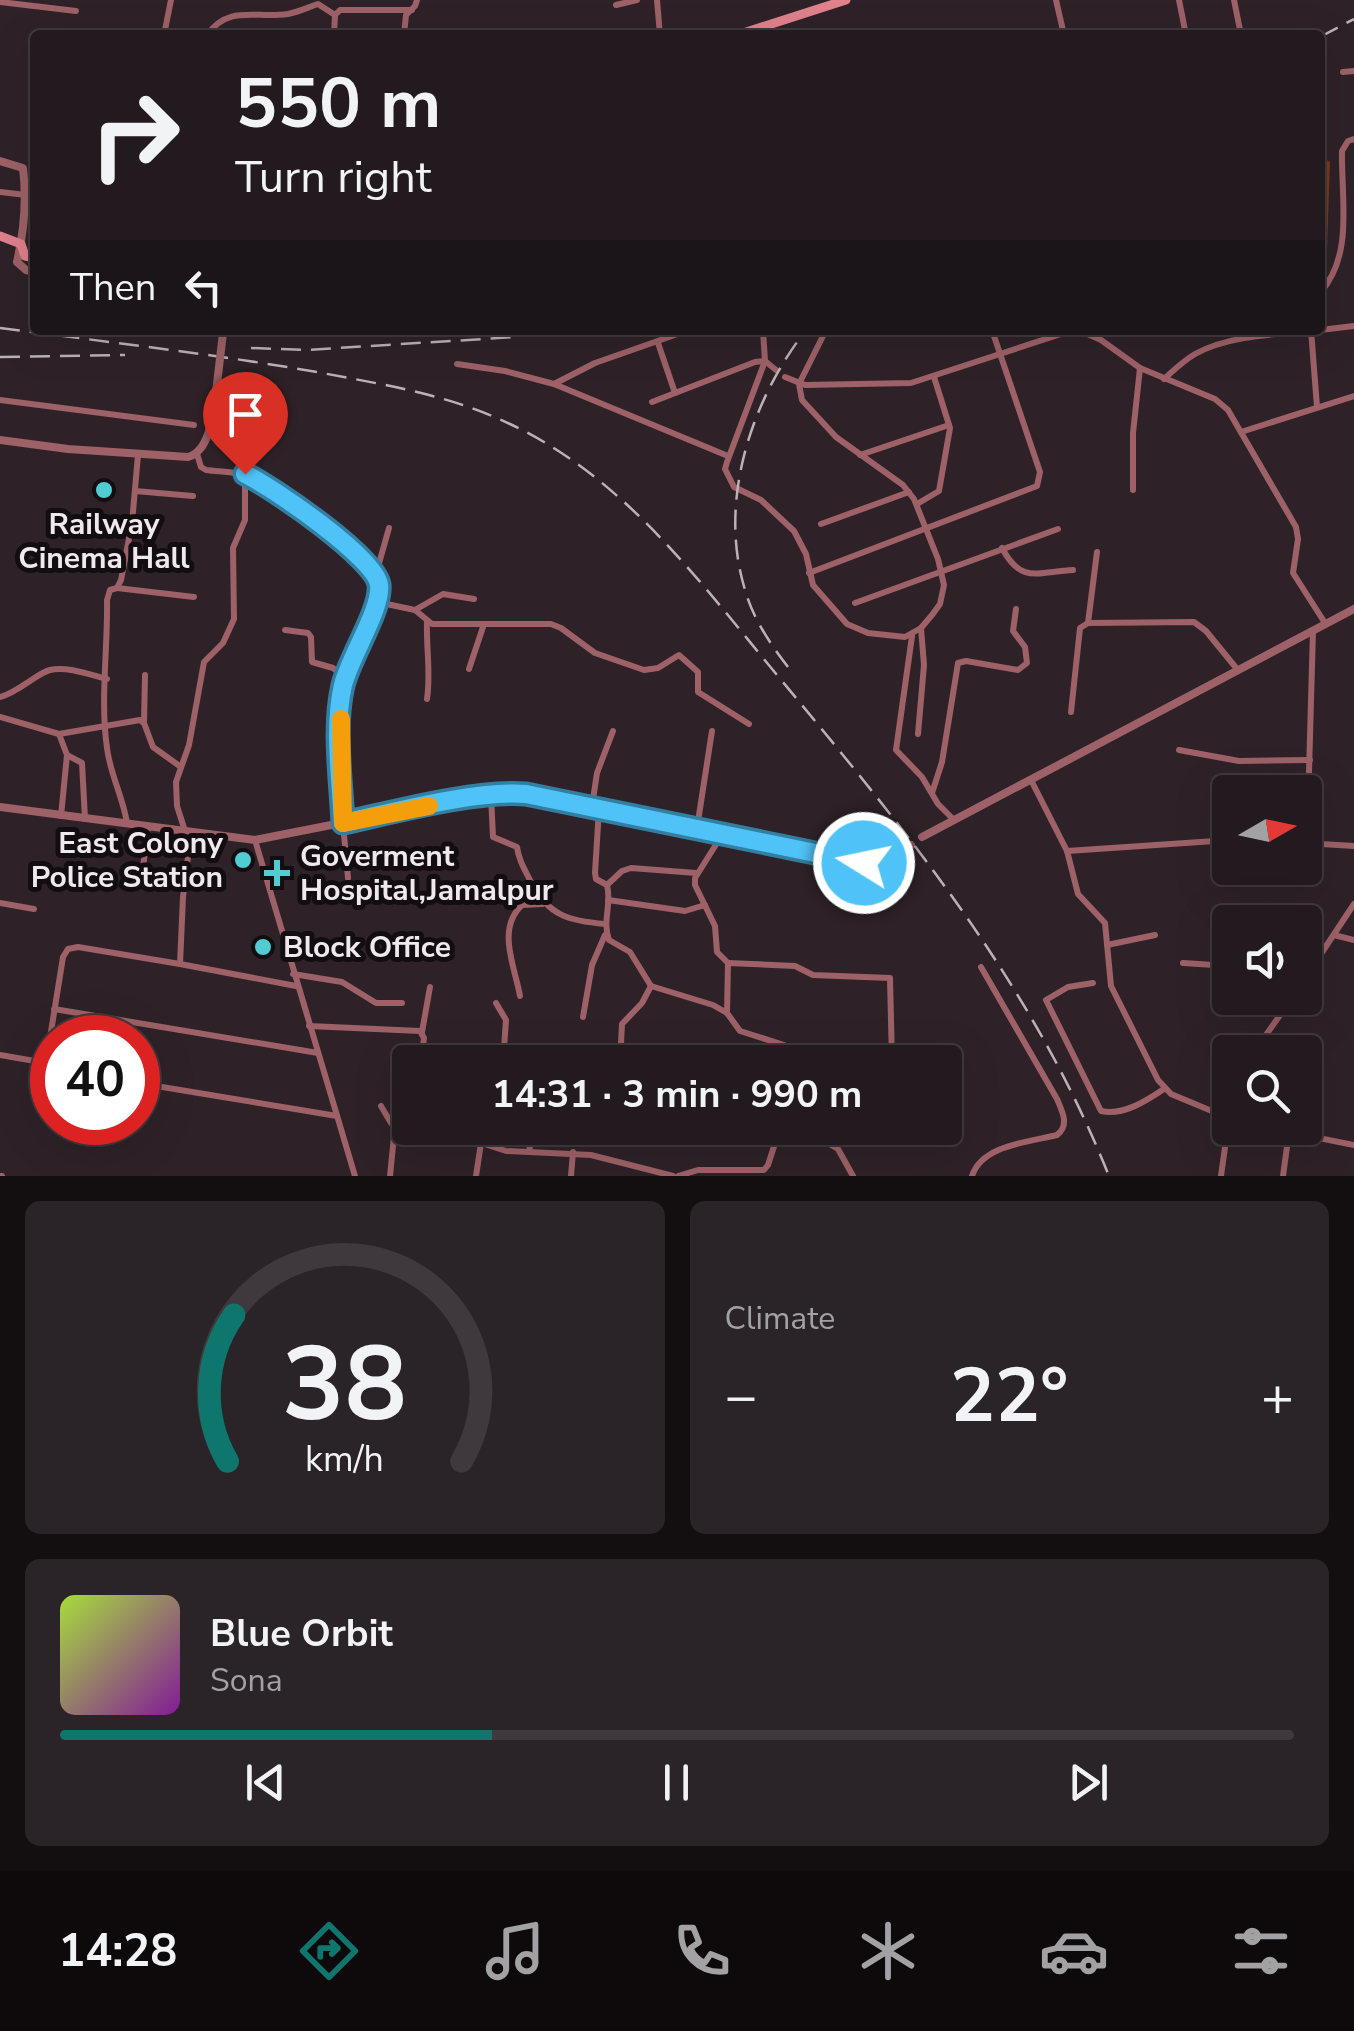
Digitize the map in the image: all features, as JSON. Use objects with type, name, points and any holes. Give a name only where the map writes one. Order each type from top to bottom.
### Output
[{"type":"main road","points":[[753,30],[846,0]]},
{"type":"main road","points":[[0,236],[21,244],[25,256],[30,257]]},
{"type":"street","points":[[165,30],[171,0]]},
{"type":"street","points":[[404,30],[406,14],[417,0]]},
{"type":"street","points":[[616,5],[636,0]]},
{"type":"street","points":[[657,0],[660,30]]},
{"type":"street","points":[[1056,0],[1063,30]]},
{"type":"street","points":[[1179,0],[1185,30]]},
{"type":"street","points":[[1234,0],[1240,30]]},
{"type":"street","points":[[0,2],[52,4],[76,11]]},
{"type":"street","points":[[211,30],[216,23],[242,12],[287,14],[318,4],[335,15]]},
{"type":"street","points":[[334,30],[335,15],[340,10],[412,10]]},
{"type":"street","points":[[1344,72],[1354,70]]},
{"type":"street","points":[[1325,288],[1342,258],[1342,151],[1354,139]]},
{"type":"street","points":[[0,161],[22,166],[26,195],[17,262],[30,268]]},
{"type":"street","points":[[0,192],[26,195]]},
{"type":"street","points":[[1325,329],[1354,326]]},
{"type":"street","points":[[0,440],[138,455],[198,454],[205,444],[223,335]]},
{"type":"street","points":[[554,384],[595,362],[677,335]]},
{"type":"street","points":[[764,335],[765,361],[725,470],[734,487],[761,500],[794,530],[806,554],[813,585],[848,624],[868,633],[895,637],[912,634],[942,598],[941,570],[910,491],[860,455],[810,412],[802,400],[799,384],[826,335]]},
{"type":"street","points":[[809,572],[1028,492],[1040,480],[994,335]]},
{"type":"street","points":[[785,377],[799,384],[897,385],[934,377],[1055,335]]},
{"type":"street","points":[[1093,335],[1140,368],[1222,404],[1296,527],[1293,573],[1325,623]]},
{"type":"street","points":[[1164,379],[1205,349],[1278,335]]},
{"type":"street","points":[[1311,335],[1317,407]]},
{"type":"street","points":[[658,342],[675,392]]},
{"type":"street","points":[[765,361],[776,370]]},
{"type":"street","points":[[652,402],[765,361]]},
{"type":"street","points":[[457,364],[554,384],[728,456]]},
{"type":"street","points":[[1133,490],[1133,433],[1140,368]]},
{"type":"street","points":[[917,504],[939,491],[950,437],[934,377]]},
{"type":"street","points":[[1241,432],[1354,396]]},
{"type":"street","points":[[0,400],[194,425]]},
{"type":"street","points":[[860,455],[949,425]]},
{"type":"street","points":[[198,454],[201,467],[206,470],[245,474],[268,486],[340,540],[376,574]]},
{"type":"street","points":[[117,588],[132,523],[138,455]]},
{"type":"street","points":[[180,964],[188,832],[175,794],[189,746],[204,662],[223,643],[234,620],[233,548],[245,520],[245,474]]},
{"type":"street","points":[[135,491],[193,496]]},
{"type":"street","points":[[821,524],[910,491]]},
{"type":"street","points":[[348,878],[340,718],[345,678],[378,602],[376,574],[388,528]]},
{"type":"street","points":[[855,603],[1058,528]]},
{"type":"street","points":[[1002,548],[1011,566],[1021,572],[1073,570]]},
{"type":"street","points":[[1088,623],[1097,552]]},
{"type":"street","points":[[128,824],[108,752],[105,726],[107,600],[110,590],[117,588],[194,597]]},
{"type":"street","points":[[415,610],[443,594],[474,599]]},
{"type":"street","points":[[378,602],[415,610],[427,621],[438,624],[556,626],[595,654],[644,670],[658,668],[679,655],[698,672],[698,692],[749,724]]},
{"type":"street","points":[[922,838],[1354,609]]},
{"type":"street","points":[[932,793],[942,762],[958,664],[1018,670],[1027,663],[1023,643],[1014,634],[1016,610]]},
{"type":"street","points":[[427,621],[427,699]]},
{"type":"street","points":[[1072,712],[1079,664],[1078,634],[1088,623],[1194,622],[1237,670]]},
{"type":"street","points":[[469,669],[484,624]]},
{"type":"street","points":[[918,734],[924,665],[920,628]]},
{"type":"street","points":[[1309,775],[1313,628]]},
{"type":"street","points":[[285,630],[310,634],[312,662],[334,668],[345,678]]},
{"type":"street","points":[[912,634],[896,750],[954,820]]},
{"type":"street","points":[[0,697],[52,670],[107,678]]},
{"type":"street","points":[[146,675],[144,723],[153,747],[181,768]]},
{"type":"street","points":[[0,717],[58,734],[135,720],[144,723]]},
{"type":"street","points":[[697,828],[712,730]]},
{"type":"street","points":[[608,885],[596,879],[595,873],[597,773],[613,731]]},
{"type":"street","points":[[58,734],[67,755],[61,816]]},
{"type":"street","points":[[1179,750],[1228,760],[1310,760]]},
{"type":"street","points":[[67,755],[82,763],[85,819]]},
{"type":"street","points":[[1031,780],[1067,852],[1078,894],[1105,924],[1111,986],[1164,1089],[1212,1112]]},
{"type":"street","points":[[0,807],[255,840],[491,796],[526,794],[864,863],[884,861],[911,845]]},
{"type":"street","points":[[491,796],[493,837],[517,846],[519,861],[543,904]]},
{"type":"street","points":[[141,884],[148,827]]},
{"type":"street","points":[[722,834],[711,856],[696,873],[695,884],[716,926],[717,952],[728,963],[795,966],[813,976],[890,978],[892,1045]]},
{"type":"street","points":[[255,840],[355,1176]]},
{"type":"street","points":[[1067,852],[1212,841]]},
{"type":"street","points":[[1322,844],[1354,846]]},
{"type":"street","points":[[696,873],[622,870],[608,885],[605,924],[609,940],[636,960],[651,986],[686,994],[727,1013],[740,1031],[784,1045]]},
{"type":"street","points":[[608,900],[685,911],[706,905]]},
{"type":"street","points":[[0,903],[34,910]]},
{"type":"street","points":[[520,996],[507,951],[515,913],[522,906],[543,904],[572,919],[605,924]]},
{"type":"street","points":[[1322,950],[1354,904]]},
{"type":"street","points":[[583,1018],[592,964],[606,934]]},
{"type":"street","points":[[1107,944],[1156,935]]},
{"type":"street","points":[[1334,936],[1354,940]]},
{"type":"street","points":[[53,1015],[63,957],[73,948],[296,986]]},
{"type":"street","points":[[727,1013],[728,963]]},
{"type":"street","points":[[1183,963],[1212,965]]},
{"type":"street","points":[[972,1176],[985,1156],[1057,1135],[1064,1129],[1057,1098],[980,966]]},
{"type":"street","points":[[293,974],[342,982],[376,1004],[402,1003]]},
{"type":"street","points":[[1093,983],[1068,988],[1046,1000],[1101,1111],[1107,1113],[1141,1104],[1164,1089]]},
{"type":"street","points":[[619,1045],[622,1024],[642,1003],[651,986]]},
{"type":"street","points":[[422,1045],[430,987]]},
{"type":"street","points":[[496,1003],[506,1020],[504,1045]]},
{"type":"street","points":[[54,1009],[318,1053]]},
{"type":"street","points":[[309,1026],[422,1032]]},
{"type":"street","points":[[0,1055],[30,1061]]},
{"type":"street","points":[[160,1087],[338,1116]]},
{"type":"street","points":[[381,1106],[392,1122]]},
{"type":"street","points":[[1322,1139],[1354,1145]]},
{"type":"street","points":[[390,1176],[393,1145]]},
{"type":"street","points":[[476,1176],[481,1145]]},
{"type":"street","points":[[488,1145],[529,1152],[573,1152],[676,1176],[698,1170],[764,1170],[774,1145]]},
{"type":"street","points":[[529,1152],[530,1145]]},
{"type":"street","points":[[833,1145],[853,1176]]},
{"type":"street","points":[[1221,1176],[1225,1145]]},
{"type":"street","points":[[1283,1176],[1287,1145]]},
{"type":"street","points":[[572,1176],[573,1152]]},
{"type":"shaded area","points":[[1325,159],[1330,162],[1325,281]]},
{"type":"railway","points":[[1325,34],[1354,19]]},
{"type":"railway","points":[[0,328],[30,332]]},
{"type":"railway","points":[[53,335],[242,360],[418,392],[510,424],[590,474],[626,504],[691,572],[922,856],[1006,976],[1044,1040],[1109,1176]]},
{"type":"railway","points":[[251,348],[305,350],[524,335]]},
{"type":"railway","points":[[788,667],[749,603],[738,559],[735,524],[737,490],[755,421],[786,358],[802,335]]},
{"type":"railway","points":[[0,357],[125,355]]},
{"type":"slow traffic","points":[[341,719],[343,823],[429,806]]},
{"type":"place","name":"Railway Cinema Hall","points":[[104,490]]},
{"type":"place","name":"East Colony Police Station","points":[[243,860]]},
{"type":"place","name":"Goverment Hospital,Jamalpur","points":[[277,873]]},
{"type":"place","name":"Block Office","points":[[263,947]]},
{"type":"route","points":[[245,474],[268,486],[340,540],[372,568],[379,583],[378,602],[349,664],[342,689],[343,823],[448,802],[526,794],[864,863]]}]
